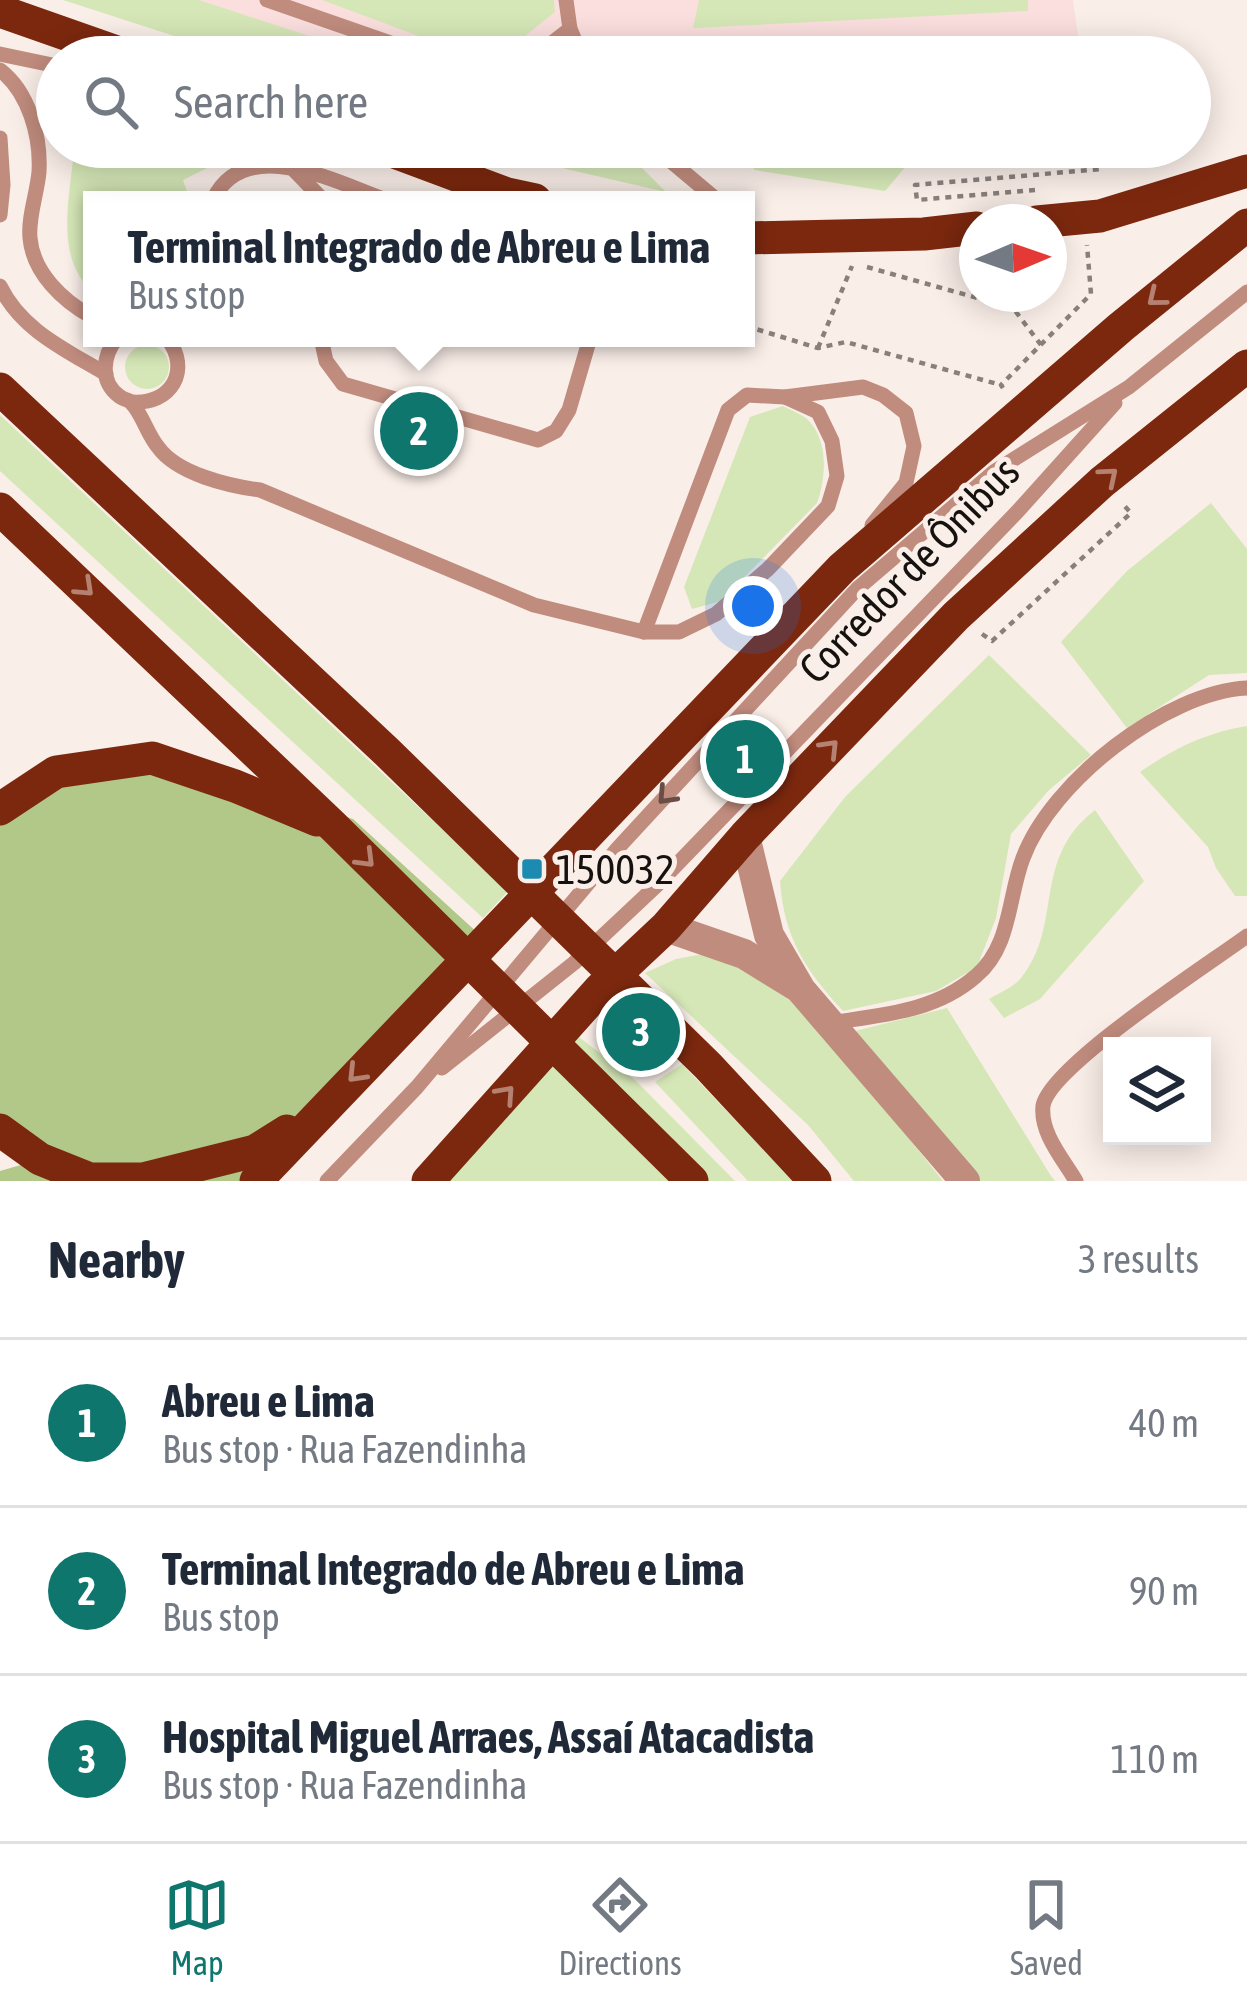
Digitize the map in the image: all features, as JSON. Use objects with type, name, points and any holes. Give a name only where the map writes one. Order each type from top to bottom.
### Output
[{"type":"highway","points":[[0,11],[71,36]]},
{"type":"highway","points":[[442,168],[509,191]]},
{"type":"highway","points":[[1067,219],[1100,215],[1247,171]]},
{"type":"highway","points":[[256,1181],[842,568],[1120,327],[1247,225]]},
{"type":"highway","points":[[755,234],[959,228]]},
{"type":"highway","points":[[428,1181],[599,989],[666,927],[745,836],[956,616],[1102,482],[1247,365]]},
{"type":"highway","points":[[0,389],[387,752],[708,1066],[815,1181]]},
{"type":"highway","points":[[0,508],[692,1181]]},
{"type":"highway","points":[[0,809],[56,772],[152,758],[332,826]]},
{"type":"highway","points":[[0,1130],[40,1159],[90,1179],[143,1179],[255,1151],[320,1112]]},
{"type":"street","points":[[745,836],[770,935],[801,990],[965,1181]]},
{"type":"street","points":[[666,927],[744,954],[801,990]]},
{"type":"lane","points":[[267,0],[371,36]]},
{"type":"lane","points":[[566,0],[573,36]]},
{"type":"lane","points":[[561,36],[570,29]]},
{"type":"lane","points":[[0,54],[36,62]]},
{"type":"lane","points":[[0,70],[32,112],[36,143]]},
{"type":"lane","points":[[0,138],[0,214]]},
{"type":"lane","points":[[39,168],[30,239],[44,276],[70,305],[83,312]]},
{"type":"lane","points":[[219,191],[228,178],[254,168]]},
{"type":"lane","points":[[293,168],[314,191]]},
{"type":"lane","points":[[293,168],[360,191]]},
{"type":"lane","points":[[679,168],[707,191]]},
{"type":"lane","points":[[0,286],[9,305],[40,335],[106,374]]},
{"type":"lane","name":"Corredor de Ônibus","points":[[327,1181],[417,1088],[617,848],[857,590],[995,471],[1129,387],[1247,292]]},
{"type":"lane","points":[[111,347],[106,374],[112,388],[132,402],[160,452],[219,484],[260,490],[534,605],[644,632],[679,632],[716,614],[768,569],[828,506],[837,476],[832,442],[818,412],[785,397]]},
{"type":"lane","points":[[132,402],[157,400],[175,384],[179,360],[172,347]]},
{"type":"lane","points":[[323,347],[326,361],[343,384],[538,440],[556,431],[569,410],[587,347]]},
{"type":"lane","points":[[644,632],[728,410],[748,395],[785,397],[863,387],[906,413],[914,446],[906,483],[815,596]]},
{"type":"lane","name":"Corredor de Ônibus","points":[[417,1088],[574,964],[656,886],[1017,512],[1129,387]]},
{"type":"lane","points":[[830,1023],[902,1012],[940,1000],[979,974],[1001,940],[1022,860],[1043,816],[1085,770],[1172,708],[1216,689],[1247,688]]},
{"type":"lane","points":[[1076,1181],[1044,1126],[1043,1103],[1052,1085],[1088,1052],[1247,936]]},
{"type":"path","points":[[917,200],[915,185],[1102,168]]},
{"type":"path","points":[[818,348],[854,263],[1013,308],[1041,345]]},
{"type":"path","points":[[755,329],[818,348],[846,342],[1001,385]]},
{"type":"path","points":[[982,634],[992,641],[1131,513]]},
{"type":"shaded area","points":[[127,0],[1073,0],[1078,36],[244,36]]},
{"type":"green space","points":[[63,0],[199,0],[309,36],[174,36]]},
{"type":"green space","points":[[322,0],[554,0],[555,12],[525,36],[419,36]]},
{"type":"green space","points":[[699,0],[1028,0],[1028,11],[693,28]]},
{"type":"green space","points":[[72,168],[207,168],[183,180],[187,191],[83,191],[83,281],[68,242]]},
{"type":"green space","points":[[642,168],[665,191],[662,191],[566,169]]},
{"type":"green space","points":[[753,168],[904,168],[885,191]]},
{"type":"green space","points":[[137,347],[157,347],[168,358],[168,376],[156,388],[138,388],[126,376],[126,358]]},
{"type":"green space","points":[[783,406],[808,420],[820,438],[824,471],[817,503],[721,601],[692,609],[684,587],[750,417]]},
{"type":"green space","points":[[0,415],[508,891],[483,918],[0,471]]},
{"type":"green space","points":[[1211,503],[1247,549],[1247,673],[1209,675],[1127,728],[1061,642],[1127,571]]},
{"type":"green space","points":[[989,655],[1091,755],[1049,790],[1011,834],[996,918],[977,967],[936,991],[843,1011],[799,952],[786,919],[780,881],[845,797]]},
{"type":"green space","points":[[1247,726],[1247,896],[1235,896],[1208,847],[1140,772],[1191,743]]},
{"type":"green space","points":[[152,758],[353,819],[480,935],[260,1181],[0,1181],[0,1171],[38,1160],[0,1130],[0,809],[56,772]]},
{"type":"green space","points":[[1095,810],[1144,881],[1040,999],[1004,1018],[989,999],[1018,981],[1034,958],[1062,849]]},
{"type":"green space","points":[[708,953],[794,995],[943,1181],[854,1181],[808,1125],[645,973],[676,959]]},
{"type":"green space","points":[[947,1008],[1055,1181],[978,1181],[855,1031]]},
{"type":"green space","points":[[571,1031],[635,1080],[735,1181],[432,1181]]},
{"type":"green space","points":[[682,1064],[793,1181],[748,1181],[655,1082]]},
{"type":"place","name":"Terminal Integrado de Abreu e Lima","points":[[419,431]]},
{"type":"place","name":"Abreu e Lima","points":[[745,759]]},
{"type":"place","name":"150032","points":[[532,869]]},
{"type":"place","name":"Hospital Miguel Arraes, Assaí Atacadista","points":[[641,1032]]}]
